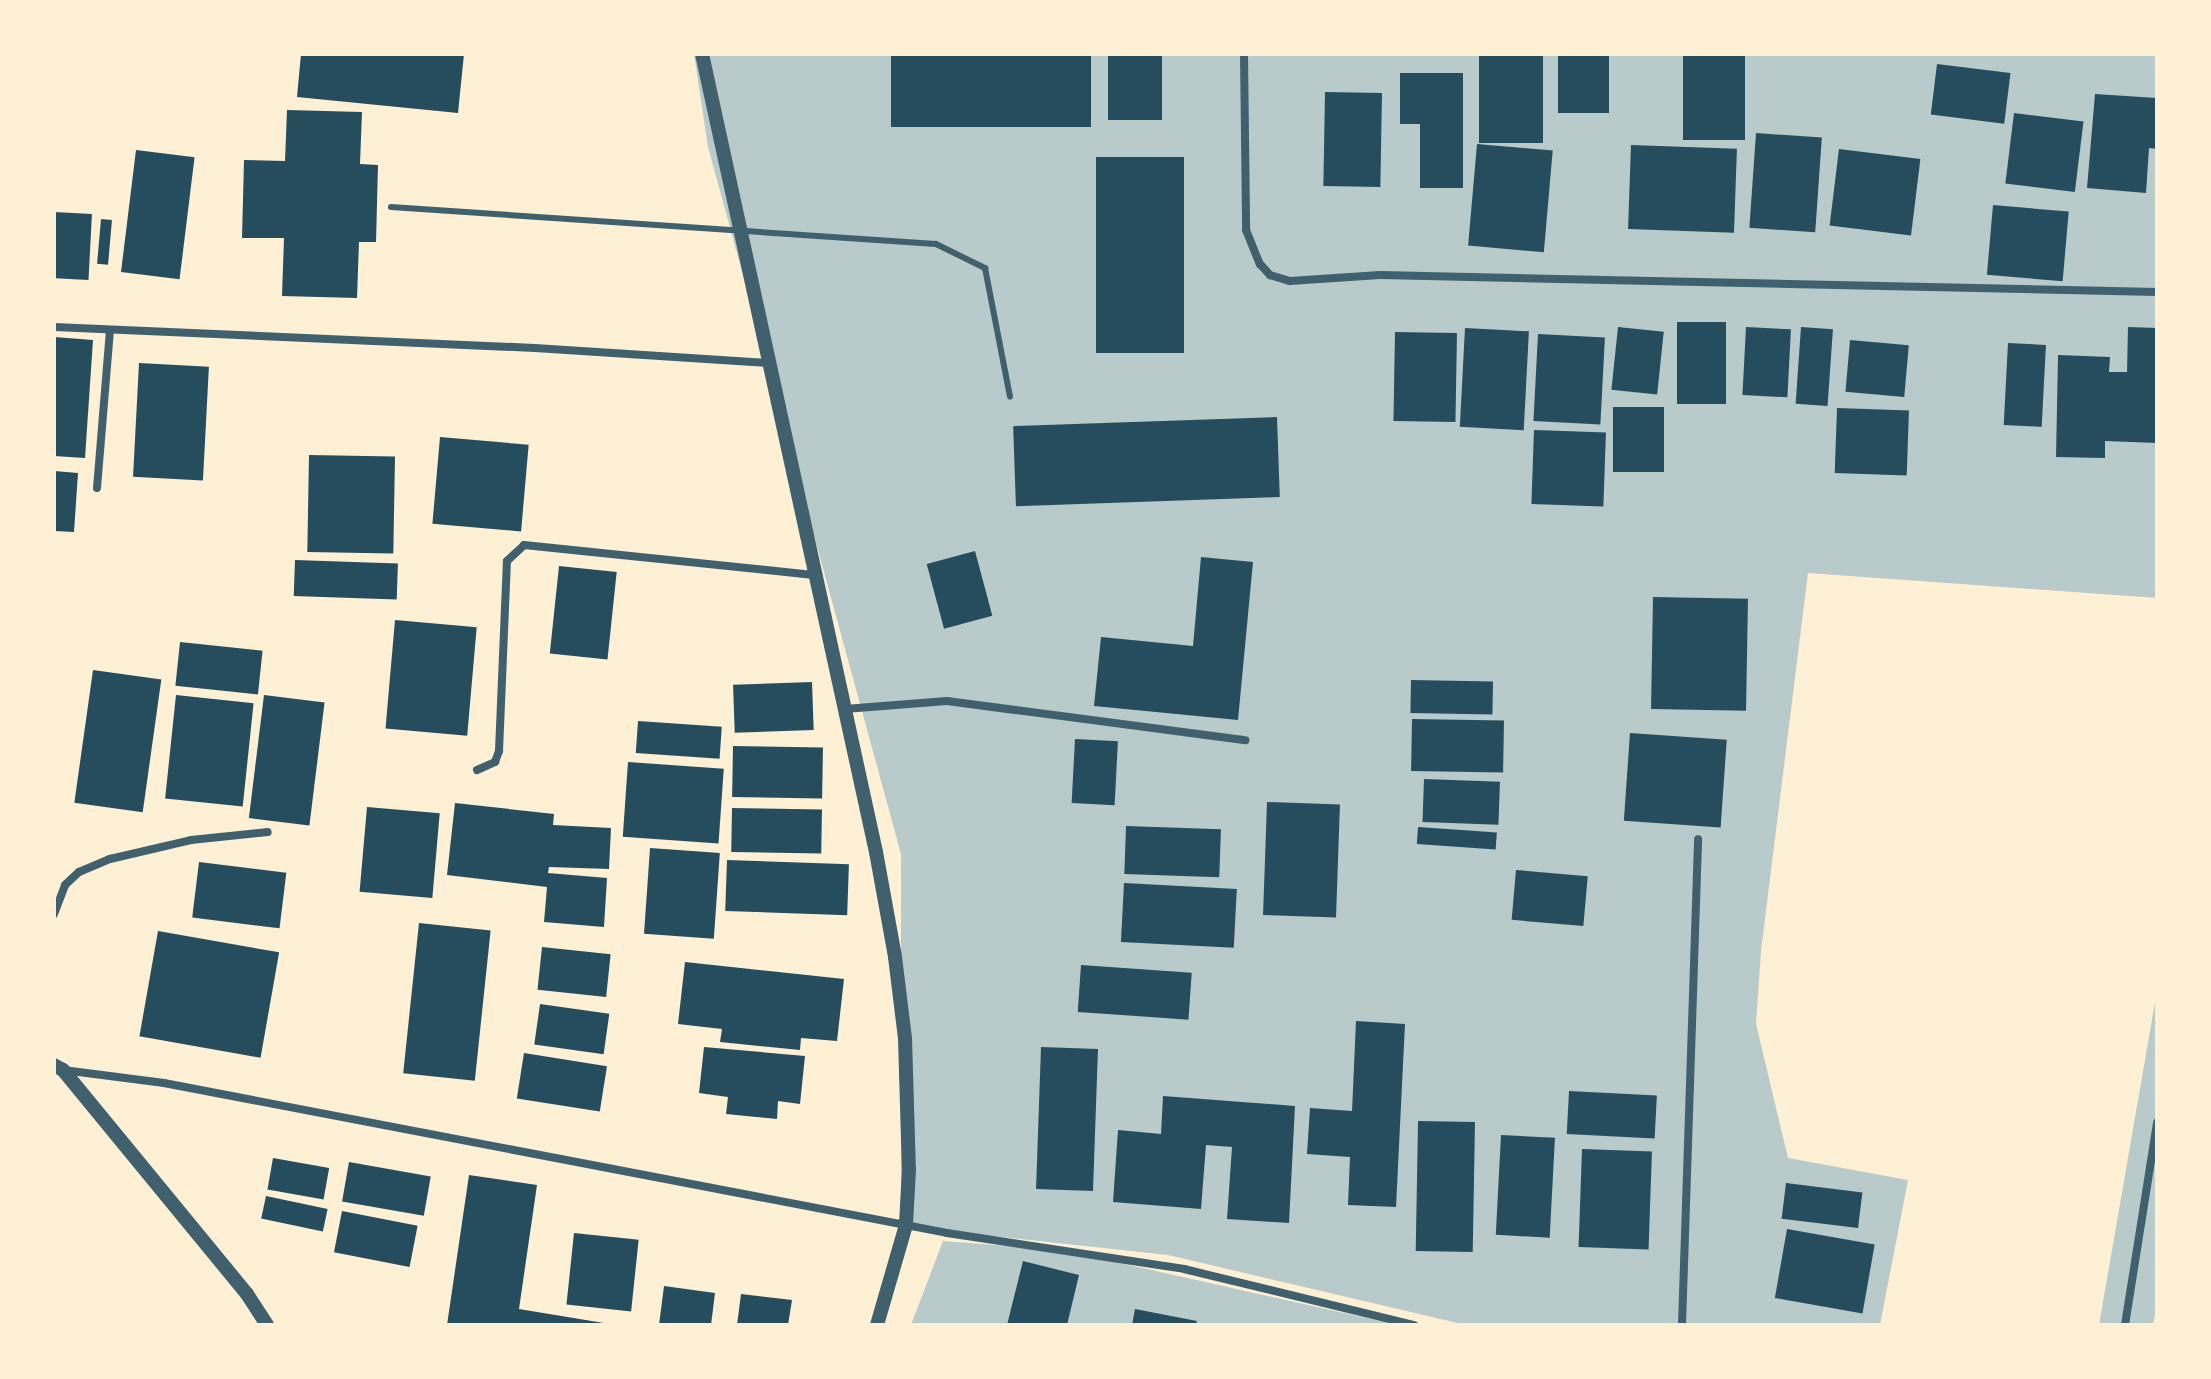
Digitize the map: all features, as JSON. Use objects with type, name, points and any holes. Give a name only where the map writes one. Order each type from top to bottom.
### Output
[{"type":"street","points":[[702,54],[813,575],[876,852],[905,1038],[909,1169],[906,1225],[877,1325]]},
{"type":"street","points":[[1244,54],[1246,230],[1260,264],[1270,275],[1290,281],[1380,275],[2157,292]]},
{"type":"street","points":[[54,327],[535,348],[769,363]]},
{"type":"street","points":[[97,488],[110,331]]},
{"type":"street","points":[[477,770],[495,762],[499,751],[507,561],[524,545],[813,575]]},
{"type":"street","points":[[845,709],[947,701],[1245,740]]},
{"type":"street","points":[[54,914],[65,885],[79,872],[110,859],[191,840],[268,832]]},
{"type":"street","points":[[1682,1325],[1698,839]]},
{"type":"street","points":[[58,1068],[164,1083],[947,1233],[1184,1269],[1414,1325]]},
{"type":"street","points":[[58,1068],[247,1294],[267,1325]]},
{"type":"street","points":[[2125,1325],[2157,1123]]},
{"type":"lane","points":[[391,207],[936,244],[985,268],[1010,397]]},
{"type":"shaded area","points":[[694,54],[2157,54],[2157,598],[1808,573],[1761,951],[1756,1024],[1788,1158],[1908,1180],[1880,1325],[1466,1325],[1168,1255],[901,1226],[901,854],[708,147]]},
{"type":"shaded area","points":[[2157,991],[2157,1303],[2153,1325],[2099,1325]]},
{"type":"shaded area","points":[[943,1241],[1062,1250],[1398,1325],[911,1325]]},
{"type":"building","points":[[301,54],[464,54],[458,113],[297,97]]},
{"type":"building","points":[[891,54],[1091,54],[1091,127],[891,127]]},
{"type":"building","points":[[1108,54],[1162,54],[1162,120],[1108,120]]},
{"type":"building","points":[[1479,54],[1543,54],[1543,143],[1479,143]]},
{"type":"building","points":[[1558,54],[1609,54],[1609,113],[1558,113]]},
{"type":"building","points":[[1683,54],[1745,54],[1745,140],[1683,140]]},
{"type":"building","points":[[1937,64],[2010,73],[2004,124],[1931,115]]},
{"type":"building","points":[[1400,73],[1463,73],[1463,188],[1420,188],[1420,124],[1400,124]]},
{"type":"building","points":[[1325,92],[1382,93],[1380,187],[1323,186]]},
{"type":"building","points":[[2095,94],[2157,98],[2157,149],[2149,148],[2146,193],[2087,188]]},
{"type":"building","points":[[287,110],[362,112],[360,164],[378,165],[376,242],[359,242],[357,298],[282,296],[284,238],[242,238],[244,160],[285,161]]},
{"type":"building","points":[[2014,113],[2083,122],[2075,192],[2005,183]]},
{"type":"building","points":[[1756,133],[1822,138],[1815,232],[1749,228]]},
{"type":"building","points":[[1477,144],[1553,151],[1544,252],[1468,246]]},
{"type":"building","points":[[1631,145],[1737,149],[1734,233],[1628,229]]},
{"type":"building","points":[[1839,149],[1920,159],[1911,235],[1830,225]]},
{"type":"building","points":[[136,150],[195,157],[180,279],[121,272]]},
{"type":"building","points":[[1096,157],[1184,157],[1184,353],[1096,353]]},
{"type":"building","points":[[1993,205],[2069,212],[2063,281],[1987,275]]},
{"type":"building","points":[[54,212],[92,214],[88,280],[54,278]]},
{"type":"building","points":[[101,219],[112,220],[108,265],[97,264]]},
{"type":"building","points":[[1677,322],[1726,322],[1726,404],[1677,404]]},
{"type":"building","points":[[1618,327],[1664,332],[1657,394],[1611,390]]},
{"type":"building","points":[[1746,327],[1791,329],[1787,397],[1742,395]]},
{"type":"building","points":[[1801,327],[1833,329],[1828,406],[1796,404]]},
{"type":"building","points":[[2128,327],[2157,328],[2157,443],[2105,441],[2105,458],[2056,457],[2058,355],[2110,357],[2109,372],[2127,372]]},
{"type":"building","points":[[1465,328],[1529,331],[1524,430],[1460,427]]},
{"type":"building","points":[[1395,332],[1457,333],[1455,422],[1393,421]]},
{"type":"building","points":[[1538,334],[1605,338],[1600,424],[1533,421]]},
{"type":"building","points":[[54,337],[93,340],[85,458],[54,456]]},
{"type":"building","points":[[1850,340],[1909,345],[1904,397],[1845,392]]},
{"type":"building","points":[[2008,343],[2046,345],[2042,427],[2004,425]]},
{"type":"building","points":[[139,363],[209,367],[203,481],[133,477]]},
{"type":"building","points":[[1613,407],[1664,407],[1664,472],[1613,472]]},
{"type":"building","points":[[1837,408],[1909,411],[1907,475],[1835,473]]},
{"type":"building","points":[[1277,417],[1280,497],[1016,506],[1013,426]]},
{"type":"building","points":[[1534,430],[1606,433],[1603,506],[1531,504]]},
{"type":"building","points":[[440,437],[529,445],[521,531],[432,524]]},
{"type":"building","points":[[309,455],[395,457],[393,553],[307,552]]},
{"type":"building","points":[[54,471],[78,473],[74,532],[54,531]]},
{"type":"building","points":[[975,551],[992,616],[944,629],[927,564]]},
{"type":"building","points":[[1201,557],[1253,562],[1238,720],[1094,706],[1101,637],[1193,646]]},
{"type":"building","points":[[295,560],[398,564],[397,600],[294,596]]},
{"type":"building","points":[[559,566],[617,572],[607,660],[550,654]]},
{"type":"building","points":[[1653,597],[1748,599],[1746,711],[1651,709]]},
{"type":"building","points":[[395,620],[477,627],[467,736],[386,729]]},
{"type":"building","points":[[180,642],[263,651],[258,694],[175,686]]},
{"type":"building","points":[[93,670],[161,680],[143,812],[74,803]]},
{"type":"building","points":[[1411,680],[1493,681],[1492,714],[1410,713]]},
{"type":"building","points":[[812,682],[814,730],[735,733],[733,685]]},
{"type":"building","points":[[176,695],[254,703],[243,807],[165,798]]},
{"type":"building","points":[[264,695],[325,702],[309,826],[249,818]]},
{"type":"building","points":[[1412,719],[1504,721],[1503,773],[1411,771]]},
{"type":"building","points":[[638,721],[722,727],[720,759],[636,753]]},
{"type":"building","points":[[1630,733],[1727,740],[1721,828],[1624,821]]},
{"type":"building","points":[[1075,739],[1118,741],[1115,805],[1072,803]]},
{"type":"building","points":[[733,746],[823,748],[822,799],[732,797]]},
{"type":"building","points":[[628,762],[724,769],[719,844],[623,837]]},
{"type":"building","points":[[1424,779],[1500,782],[1498,825],[1422,822]]},
{"type":"building","points":[[1267,802],[1340,805],[1336,917],[1263,915]]},
{"type":"building","points":[[455,803],[554,814],[553,825],[611,828],[609,869],[549,867],[548,873],[607,878],[604,927],[544,922],[547,887],[447,875]]},
{"type":"building","points":[[367,807],[440,813],[432,898],[360,892]]},
{"type":"building","points":[[732,808],[822,810],[821,854],[731,852]]},
{"type":"building","points":[[1126,826],[1221,829],[1219,877],[1124,874]]},
{"type":"building","points":[[1418,827],[1497,833],[1496,849],[1417,844]]},
{"type":"building","points":[[650,848],[720,853],[714,939],[644,934]]},
{"type":"building","points":[[727,860],[849,864],[847,915],[725,911]]},
{"type":"building","points":[[199,862],[286,873],[280,928],[192,918]]},
{"type":"building","points":[[1516,870],[1588,876],[1583,926],[1512,920]]},
{"type":"building","points":[[1124,883],[1237,889],[1234,948],[1121,942]]},
{"type":"building","points":[[419,923],[491,931],[475,1081],[403,1073]]},
{"type":"building","points":[[158,931],[279,952],[261,1058],[139,1036]]},
{"type":"building","points":[[542,947],[611,954],[606,997],[538,990]]},
{"type":"building","points":[[685,962],[844,979],[837,1041],[801,1038],[800,1050],[720,1042],[722,1029],[678,1024]]},
{"type":"building","points":[[1081,965],[1192,973],[1188,1020],[1078,1012]]},
{"type":"building","points":[[540,1004],[609,1014],[604,1054],[534,1045]]},
{"type":"building","points":[[1356,1021],[1405,1024],[1396,1207],[1348,1205],[1350,1157],[1307,1154],[1310,1108],[1352,1111]]},
{"type":"building","points":[[704,1047],[805,1056],[800,1104],[778,1101],[777,1119],[726,1114],[728,1097],[699,1093]]},
{"type":"building","points":[[1041,1047],[1098,1049],[1093,1191],[1036,1189]]},
{"type":"building","points":[[524,1053],[607,1066],[600,1112],[517,1098]]},
{"type":"building","points":[[1569,1091],[1657,1096],[1655,1139],[1567,1134]]},
{"type":"building","points":[[1163,1096],[1295,1106],[1289,1223],[1227,1219],[1232,1147],[1206,1145],[1201,1209],[1113,1202],[1118,1130],[1161,1134]]},
{"type":"building","points":[[1418,1121],[1475,1122],[1473,1252],[1416,1251]]},
{"type":"building","points":[[1501,1135],[1555,1138],[1550,1238],[1496,1235]]},
{"type":"building","points":[[1582,1149],[1652,1151],[1649,1249],[1579,1247]]},
{"type":"building","points":[[273,1158],[329,1168],[324,1199],[267,1190]]},
{"type":"building","points":[[349,1162],[431,1176],[424,1216],[342,1201]]},
{"type":"building","points":[[469,1175],[537,1185],[519,1309],[616,1325],[447,1325]]},
{"type":"building","points":[[1786,1183],[1862,1192],[1858,1228],[1782,1219]]},
{"type":"building","points":[[266,1196],[328,1209],[323,1232],[261,1218]]},
{"type":"building","points":[[342,1211],[418,1226],[410,1267],[334,1252]]},
{"type":"building","points":[[1787,1229],[1875,1244],[1862,1313],[1775,1298]]},
{"type":"building","points":[[574,1233],[639,1240],[631,1311],[566,1305]]},
{"type":"building","points":[[1023,1261],[1079,1275],[1067,1325],[1007,1325]]},
{"type":"building","points":[[664,1286],[715,1293],[711,1325],[659,1325]]},
{"type":"building","points":[[741,1294],[792,1300],[788,1325],[737,1325]]},
{"type":"building","points":[[1135,1309],[1197,1321],[1196,1325],[1132,1325]]}]
